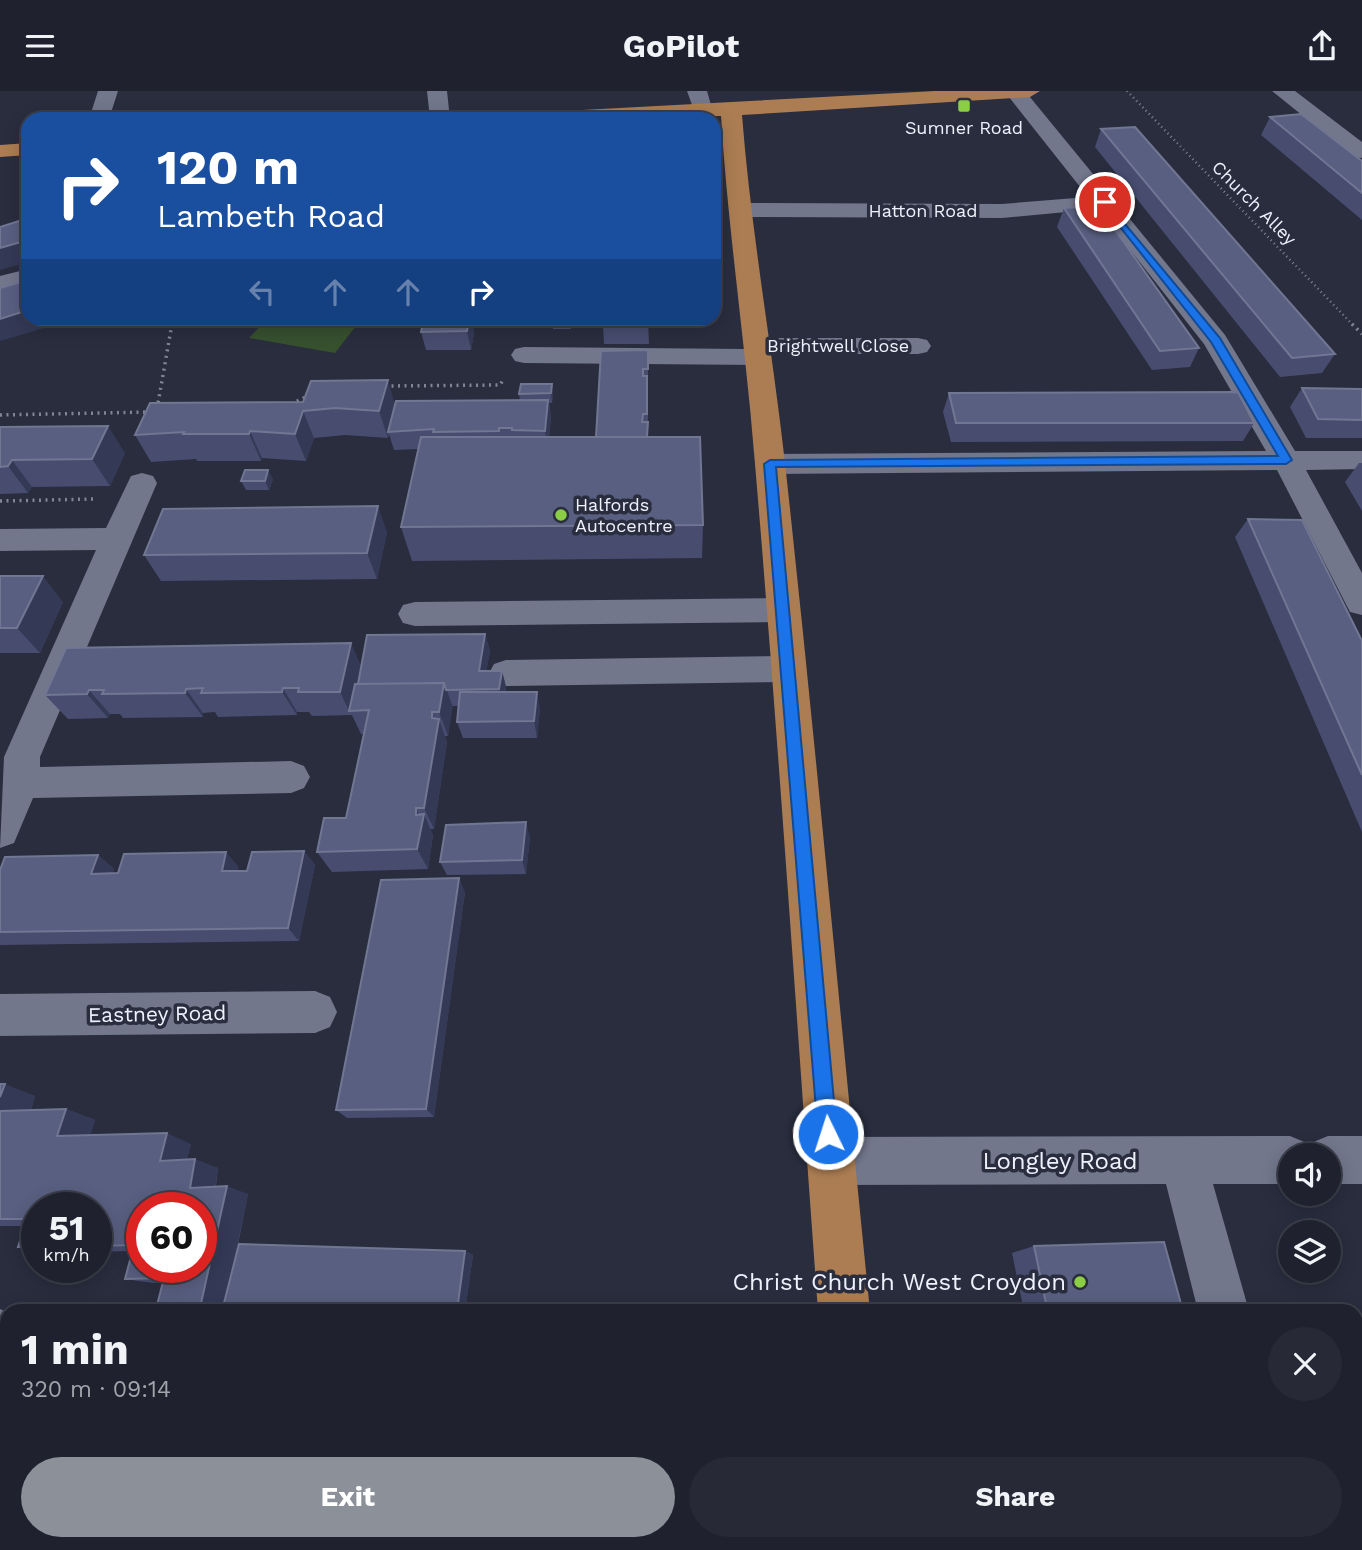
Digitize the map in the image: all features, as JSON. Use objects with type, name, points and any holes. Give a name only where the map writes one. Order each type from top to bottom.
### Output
[{"type":"main road","points":[[703,112],[1023,92]]},
{"type":"main road","points":[[731,110],[731,200],[758,351],[770,464],[843,1304]]},
{"type":"main road","points":[[0,151],[21,150]]},
{"type":"street","points":[[101,112],[108,91]]},
{"type":"street","points":[[437,91],[439,112]]},
{"type":"street","points":[[697,91],[703,112]]},
{"type":"street","points":[[1282,91],[1362,152]]},
{"type":"street","points":[[1023,92],[1105,202],[1216,341],[1286,460],[1362,603]]},
{"type":"street","name":"Hatton Road","points":[[731,200],[1002,211],[1105,202]]},
{"type":"street","points":[[0,284],[21,278]]},
{"type":"street","name":"Brightwell Close","points":[[524,355],[918,346]]},
{"type":"street","points":[[770,464],[1362,460]]},
{"type":"street","points":[[0,831],[20,783],[22,757],[142,483]]},
{"type":"street","points":[[0,540],[117,539]]},
{"type":"street","points":[[415,614],[783,610]]},
{"type":"street","points":[[506,673],[788,669]]},
{"type":"street","points":[[20,783],[291,777]]},
{"type":"street","name":"Eastney Road","points":[[0,1016],[315,1012]]},
{"type":"street","points":[[1183,1160],[1222,1304]]},
{"type":"street","name":"Longley Road","points":[[830,1161],[1278,1160]]},
{"type":"street","points":[[1341,1160],[1362,1160]]},
{"type":"path","name":"Church Alley","points":[[1127,91],[1323,290],[1362,334]]},
{"type":"path","points":[[156,412],[172,326]]},
{"type":"path","points":[[380,386],[500,385],[524,355]]},
{"type":"path","points":[[288,406],[317,392]]},
{"type":"path","points":[[0,415],[169,412]]},
{"type":"green space","points":[[260,326],[356,326],[335,353],[249,338]]},
{"type":"building","points":[[1301,114],[1362,161],[1362,193],[1270,117]]},
{"type":"building","points":[[1135,127],[1335,354],[1292,358],[1101,129]]},
{"type":"building","points":[[1098,206],[1199,348],[1160,351],[1064,208]]},
{"type":"building","points":[[21,220],[21,242],[0,248],[0,227]]},
{"type":"building","points":[[21,282],[21,312],[0,319],[0,288]]},
{"type":"building","points":[[422,326],[468,326],[467,331],[421,332]]},
{"type":"building","points":[[648,350],[648,369],[643,369],[643,376],[647,376],[647,414],[643,414],[642,422],[648,422],[647,437],[596,437],[601,351]]},
{"type":"building","points":[[388,380],[379,411],[335,408],[303,411],[295,434],[250,431],[249,434],[183,434],[184,432],[135,435],[150,403],[303,402],[311,381]]},
{"type":"building","points":[[521,384],[552,384],[551,393],[519,394]]},
{"type":"building","points":[[1302,388],[1362,389],[1362,420],[1318,419]]},
{"type":"building","points":[[1238,392],[1254,423],[956,423],[949,393]]},
{"type":"building","points":[[548,400],[545,431],[499,428],[499,431],[433,432],[434,429],[388,432],[396,401]]},
{"type":"building","points":[[108,426],[92,459],[12,460],[8,466],[0,467],[0,427]]},
{"type":"building","points":[[421,437],[700,437],[703,525],[401,527]]},
{"type":"building","points":[[245,470],[268,470],[265,481],[241,481]]},
{"type":"building","points":[[378,506],[367,553],[144,555],[163,509]]},
{"type":"building","points":[[1248,519],[1302,520],[1362,641],[1362,775]]},
{"type":"building","points":[[0,576],[43,576],[17,628],[0,628]]},
{"type":"building","points":[[485,634],[479,671],[502,671],[499,689],[446,690],[444,683],[358,684],[367,635]]},
{"type":"building","points":[[351,643],[340,692],[298,692],[299,688],[283,688],[282,692],[201,693],[203,688],[186,689],[185,693],[102,694],[104,690],[89,690],[87,694],[45,695],[66,648]]},
{"type":"building","points":[[444,683],[439,712],[432,712],[432,718],[439,719],[424,808],[416,808],[416,815],[424,814],[417,849],[317,852],[324,818],[346,818],[369,710],[349,711],[355,684]]},
{"type":"building","points":[[460,692],[537,692],[534,721],[457,722]]},
{"type":"building","points":[[526,822],[522,860],[440,862],[446,825]]},
{"type":"building","points":[[304,851],[288,928],[0,932],[0,870],[5,857],[98,855],[91,874],[118,873],[124,854],[226,852],[222,871],[247,871],[252,852]]},
{"type":"building","points":[[459,878],[426,1109],[336,1110],[381,880]]},
{"type":"building","points":[[0,1084],[5,1084],[0,1097]]},
{"type":"building","points":[[66,1109],[57,1136],[167,1133],[160,1161],[195,1159],[190,1188],[227,1186],[217,1231],[217,1192],[126,1192],[126,1245],[112,1246],[112,1192],[21,1192],[21,1219],[0,1219],[0,1111]]},
{"type":"building","name":"Christ Church West Croydon","points":[[1164,1242],[1181,1304],[1046,1304],[1034,1246]]},
{"type":"building","points":[[239,1244],[465,1251],[458,1304],[224,1304]]},
{"type":"building","points":[[163,1283],[206,1283],[201,1304],[157,1304]]},
{"type":"place","name":"Sumner Road","points":[[964,106]]},
{"type":"place","name":"Halfords Autocentre","points":[[561,515]]},
{"type":"place","name":"Christ Church West Croydon","points":[[1080,1282]]},
{"type":"route","points":[[828,1134],[770,464],[1286,460],[1200,318],[1105,202]]}]
